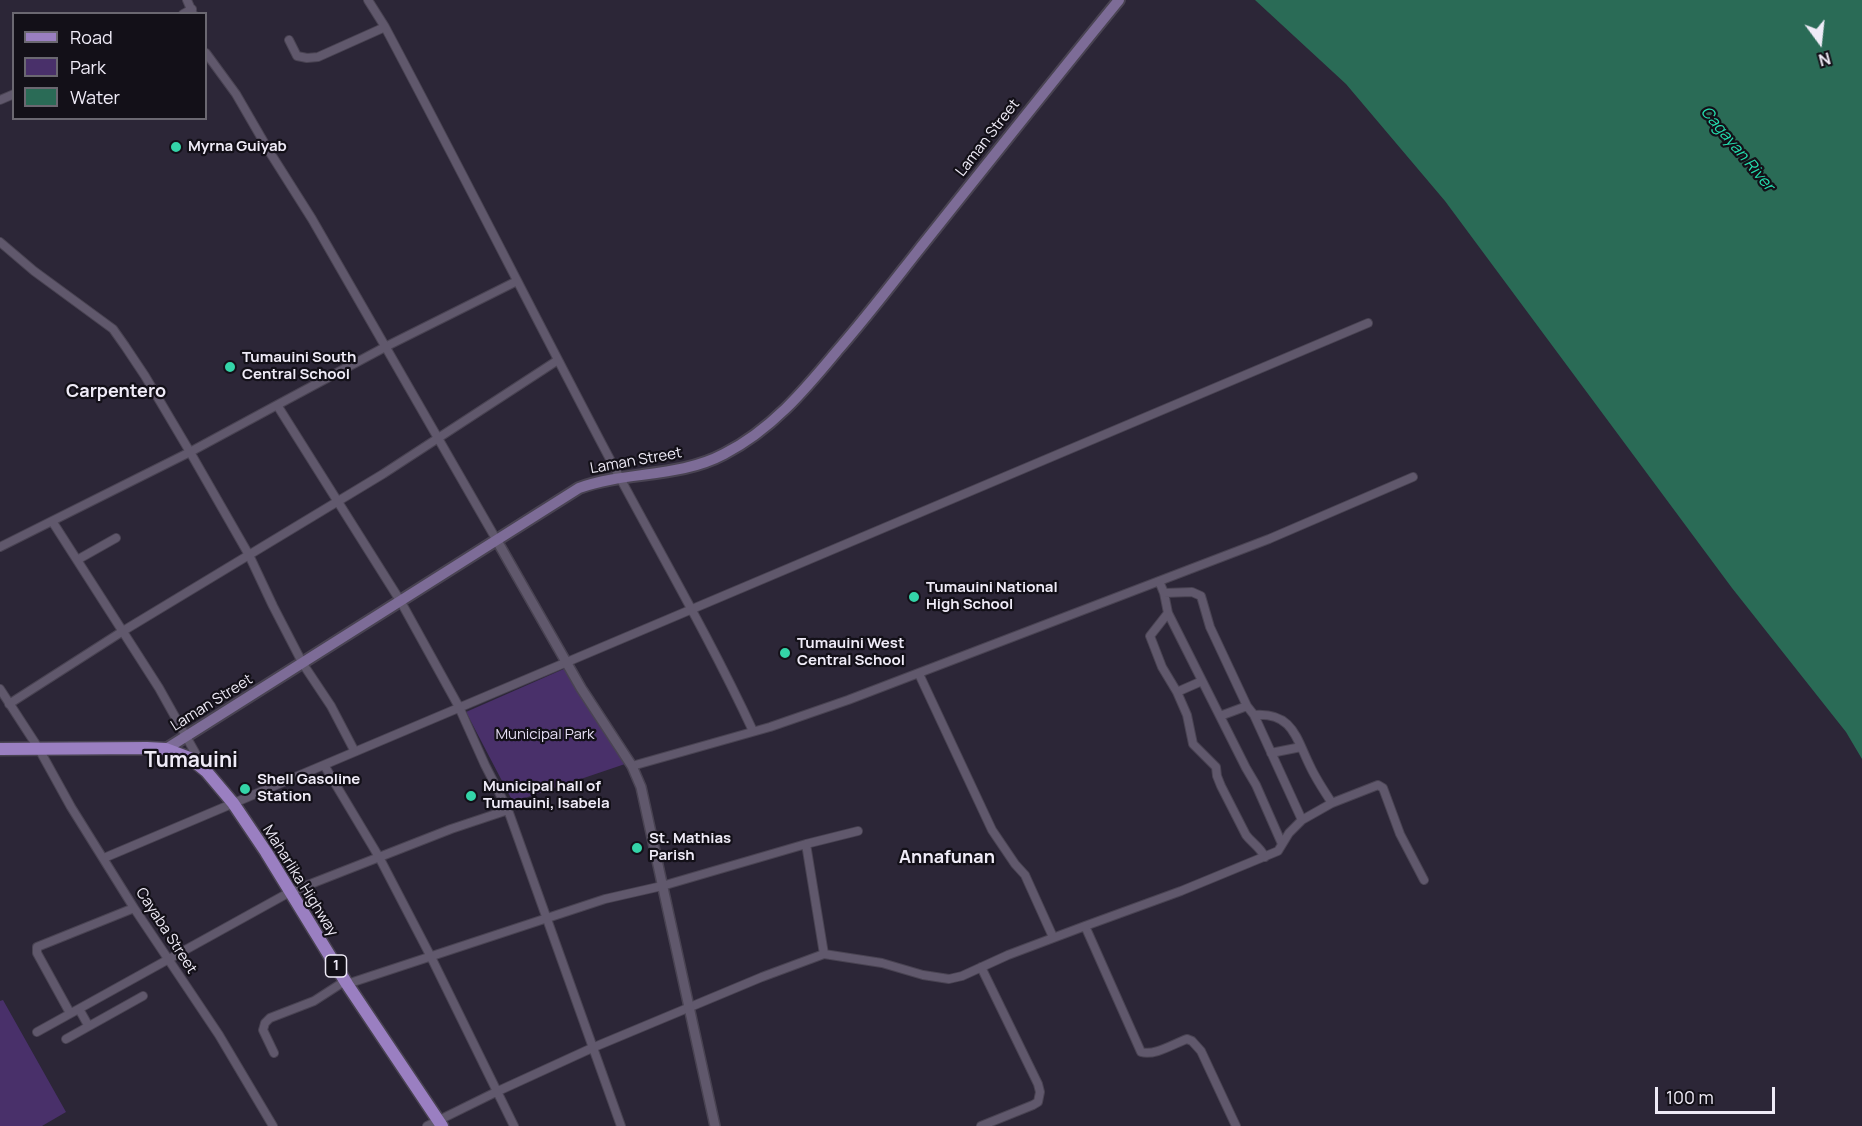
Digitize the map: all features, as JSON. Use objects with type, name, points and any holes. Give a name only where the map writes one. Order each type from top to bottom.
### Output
[{"type":"main road","name":"Laman Street","points":[[166,749],[579,488],[597,481],[683,470],[703,464],[743,444],[781,415],[808,387],[866,317],[1119,0]]},
{"type":"main road","name":"Maharlika Highway","points":[[0,749],[132,747],[166,749],[190,758],[206,771],[232,803],[290,891],[436,1124]]},
{"type":"street","points":[[187,0],[193,11]]},
{"type":"street","points":[[368,0],[385,27],[620,478],[692,609],[753,731]]},
{"type":"street","points":[[289,40],[297,56],[311,58],[385,27]]},
{"type":"street","points":[[207,54],[236,94],[387,346],[581,688],[632,766],[645,802],[715,1126]]},
{"type":"street","points":[[0,242],[34,271],[113,329],[145,376],[249,555],[303,664],[332,706],[354,750]]},
{"type":"street","points":[[0,547],[190,452],[387,346],[517,281]]},
{"type":"street","points":[[104,858],[324,765],[354,750],[1368,323]]},
{"type":"street","points":[[9,704],[438,439],[558,360]]},
{"type":"street","points":[[277,405],[401,602],[459,707],[508,810],[621,1126]]},
{"type":"street","points":[[632,766],[806,715],[919,674],[1269,538],[1413,477]]},
{"type":"street","points":[[52,521],[188,736],[206,771]]},
{"type":"street","points":[[77,560],[116,538]]},
{"type":"street","points":[[1158,581],[1164,593],[1168,613],[1256,785],[1282,844]]},
{"type":"street","points":[[1164,593],[1192,592],[1201,596],[1210,627],[1254,715],[1302,820]]},
{"type":"street","points":[[1168,613],[1150,636],[1162,668],[1177,692],[1187,715],[1193,744],[1216,767],[1217,776],[1246,835],[1249,840],[1256,843],[1265,856]]},
{"type":"street","points":[[919,674],[992,830],[1025,875],[1053,937]]},
{"type":"street","points":[[1177,692],[1202,681]]},
{"type":"street","name":"Cayaba Street","points":[[0,689],[39,749],[71,807],[134,908],[219,1035],[273,1126]]},
{"type":"street","points":[[1220,716],[1247,705]]},
{"type":"street","points":[[1254,715],[1276,716],[1293,728],[1318,783],[1332,803]]},
{"type":"street","points":[[1271,753],[1301,747]]},
{"type":"street","points":[[324,765],[379,857],[514,1126]]},
{"type":"street","points":[[436,1124],[496,1092],[592,1048],[824,954],[882,963],[924,975],[949,979],[962,976],[1053,937],[1181,891],[1278,851],[1289,833],[1302,820],[1332,803],[1372,786],[1378,785],[1383,788],[1400,834],[1424,880]]},
{"type":"street","points":[[37,1032],[290,891],[451,829],[508,810]]},
{"type":"street","points":[[274,1053],[263,1030],[270,1018],[314,1001],[346,982],[431,957],[605,899],[662,886],[858,831]]},
{"type":"street","points":[[806,844],[824,954]]},
{"type":"street","points":[[70,1013],[37,953],[37,946],[134,908]]},
{"type":"street","points":[[1085,926],[1141,1052],[1147,1054],[1186,1039],[1192,1041],[1200,1051],[1236,1126]]},
{"type":"street","points":[[981,967],[1015,1034],[1040,1092],[1038,1102],[1033,1105],[981,1126]]},
{"type":"street","points":[[66,1039],[143,996]]},
{"type":"street","points":[[79,1009],[88,1025]]},
{"type":"green space","name":"Municipal Park","points":[[566,668],[625,764],[513,802],[466,712]]},
{"type":"green space","points":[[3,1000],[66,1112],[42,1126],[0,1126],[0,1001]]},
{"type":"water","name":"Cagayan River","points":[[1255,0],[1862,0],[1862,759],[1846,732],[1732,588],[1445,201],[1346,84]]},
{"type":"place","name":"Myrna Guiyab","points":[[176,147]]},
{"type":"place","name":"Tumauini South Central School","points":[[230,367]]},
{"type":"place","name":"Tumauini National High School","points":[[914,597]]},
{"type":"place","name":"Tumauini West Central School","points":[[785,653]]},
{"type":"place","name":"Shell Gasoline Station","points":[[245,789]]},
{"type":"place","name":"Municipal hall of Tumauini, Isabela","points":[[471,796]]},
{"type":"place","name":"St. Mathias Parish","points":[[637,848]]},
{"type":"district","name":"Carpentero","points":[[116,392]]},
{"type":"district","name":"Tumauini","points":[[191,761]]},
{"type":"district","name":"Annafunan","points":[[947,858]]}]
